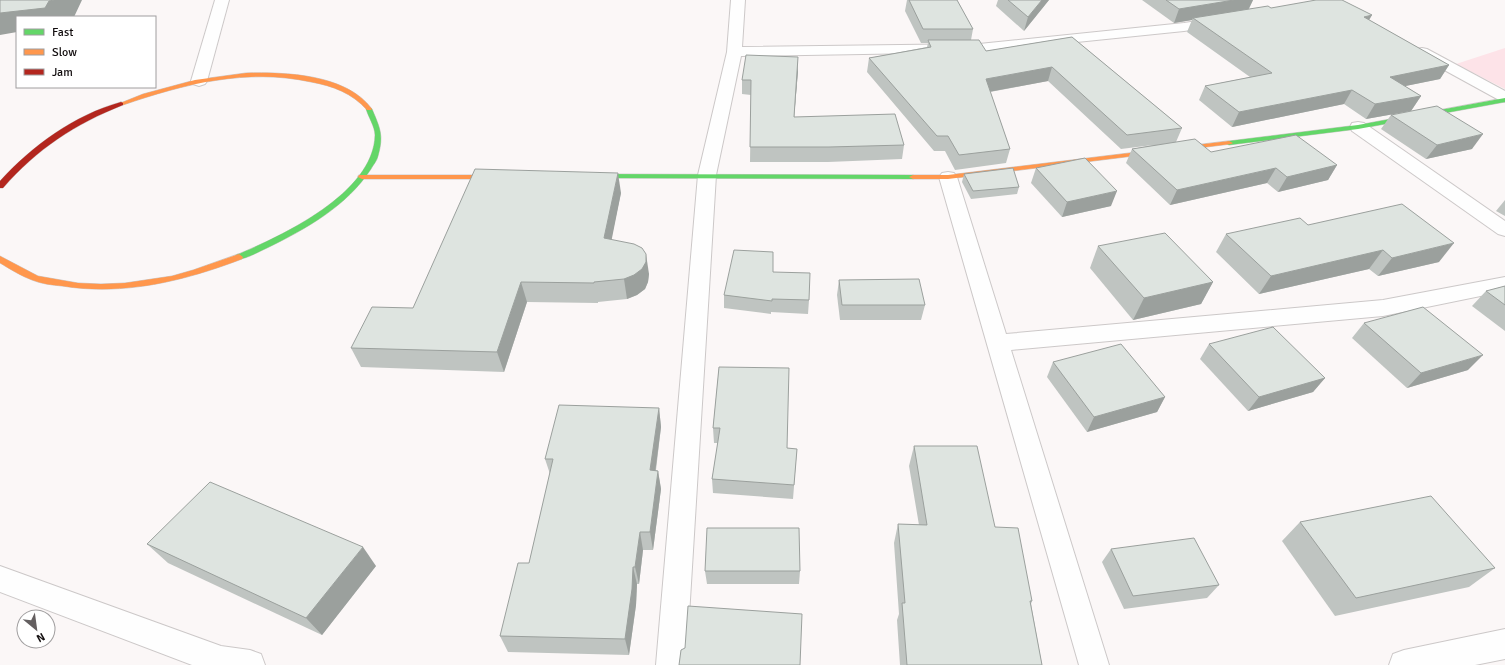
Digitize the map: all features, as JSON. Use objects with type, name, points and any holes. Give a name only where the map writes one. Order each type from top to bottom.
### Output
[{"type":"street","points":[[199,81],[222,0]]},
{"type":"street","points":[[671,665],[707,175],[734,52],[738,0]]},
{"type":"street","points":[[734,52],[979,48],[1184,28],[1230,20]]},
{"type":"street","points":[[1408,44],[1505,97]]},
{"type":"street","points":[[0,186],[15,168],[32,153],[74,126],[122,103],[148,94],[199,81],[249,75],[294,76],[332,84],[347,90],[360,99],[370,109],[376,120],[379,133],[378,147],[372,162],[349,194],[330,210],[308,226],[282,240],[221,266],[154,282],[121,286],[82,286],[36,279],[16,270],[0,259]]},
{"type":"street","points":[[582,176],[707,175],[948,177],[1358,127],[1505,100]]},
{"type":"street","points":[[1358,127],[1505,230]]},
{"type":"street","points":[[362,177],[511,176]]},
{"type":"street","points":[[948,177],[1094,665]]},
{"type":"street","points":[[998,342],[1384,308],[1505,284]]},
{"type":"street","points":[[0,579],[221,661],[250,665]]},
{"type":"street","points":[[1404,665],[1505,644]]},
{"type":"shaded area","points":[[1505,48],[1505,89],[1456,64]]},
{"type":"building","points":[[0,0],[54,0],[49,1],[45,8],[0,13]]},
{"type":"building","points":[[909,0],[957,0],[973,29],[923,29]]},
{"type":"building","points":[[1008,0],[1042,0],[1028,17]]},
{"type":"building","points":[[1166,0],[1234,0],[1179,9]]},
{"type":"building","points":[[1316,0],[1342,0],[1372,15],[1364,17],[1449,65],[1390,77],[1421,96],[1375,104],[1352,90],[1239,112],[1205,86],[1272,73],[1193,18],[1268,6],[1271,8]]},
{"type":"building","points":[[1072,37],[1182,128],[1127,135],[1052,67],[986,79],[1010,149],[959,155],[948,136],[937,136],[869,58],[931,47],[928,40],[979,40],[986,51]]},
{"type":"building","points":[[746,55],[798,57],[794,117],[895,114],[904,145],[750,147],[751,80],[742,80]]},
{"type":"building","points":[[1437,106],[1483,134],[1437,145],[1391,115]]},
{"type":"building","points":[[1296,135],[1337,165],[1287,177],[1276,168],[1177,190],[1132,149],[1195,139],[1211,152]]},
{"type":"building","points":[[1085,158],[1117,191],[1067,202],[1036,168]]},
{"type":"building","points":[[1013,168],[1019,187],[973,191],[964,174]]},
{"type":"building","points":[[475,169],[618,173],[604,238],[634,244],[642,248],[646,254],[646,262],[642,269],[634,275],[624,279],[594,283],[521,282],[497,352],[351,348],[372,307],[413,308]]},
{"type":"building","points":[[1402,204],[1454,243],[1392,258],[1383,250],[1271,276],[1226,234],[1300,218],[1308,225]]},
{"type":"building","points":[[1165,233],[1213,282],[1144,298],[1098,246]]},
{"type":"building","points":[[734,250],[773,252],[773,272],[810,273],[809,300],[772,299],[772,301],[724,295]]},
{"type":"building","points":[[919,279],[925,305],[842,305],[839,280]]},
{"type":"building","points":[[1505,286],[1505,305],[1486,291]]},
{"type":"building","points":[[1423,307],[1483,355],[1421,373],[1364,323]]},
{"type":"building","points":[[1273,327],[1325,378],[1259,397],[1209,344]]},
{"type":"building","points":[[1121,344],[1165,397],[1094,417],[1053,362]]},
{"type":"building","points":[[719,367],[789,368],[787,448],[797,449],[794,485],[712,479],[720,428],[713,428]]},
{"type":"building","points":[[559,405],[659,408],[650,470],[658,471],[650,532],[640,532],[635,567],[633,567],[632,589],[625,639],[500,636],[518,563],[529,563],[553,459],[545,459]]},
{"type":"building","points":[[914,446],[977,446],[995,527],[1018,528],[1042,665],[907,665],[902,603],[905,603],[898,524],[927,525]]},
{"type":"building","points":[[210,482],[363,547],[306,618],[147,544]]},
{"type":"building","points":[[1431,496],[1495,568],[1356,598],[1300,522]]},
{"type":"building","points":[[707,528],[799,528],[800,571],[705,571]]},
{"type":"building","points":[[1194,538],[1219,585],[1133,596],[1111,549]]},
{"type":"building","points":[[688,606],[802,614],[800,665],[679,665],[681,650],[685,648]]},
{"type":"traffic: fast","points":[[1229,143],[1358,127],[1505,100]]},
{"type":"traffic: fast","points":[[239,257],[285,236],[312,220],[338,201],[360,180],[375,157],[379,134],[369,109]]},
{"type":"traffic: fast","points":[[590,176],[913,177]]},
{"type":"traffic: slow","points":[[121,104],[170,88],[220,77],[272,74],[297,77],[336,86],[354,95],[369,109]]},
{"type":"traffic: slow","points":[[913,177],[948,177],[1229,143]]},
{"type":"traffic: slow","points":[[362,177],[501,177]]},
{"type":"traffic: slow","points":[[0,259],[37,279],[78,286],[101,287],[125,286],[172,278],[239,257]]},
{"type":"traffic: jam","points":[[0,186],[24,160],[60,133],[97,114],[121,104]]}]
